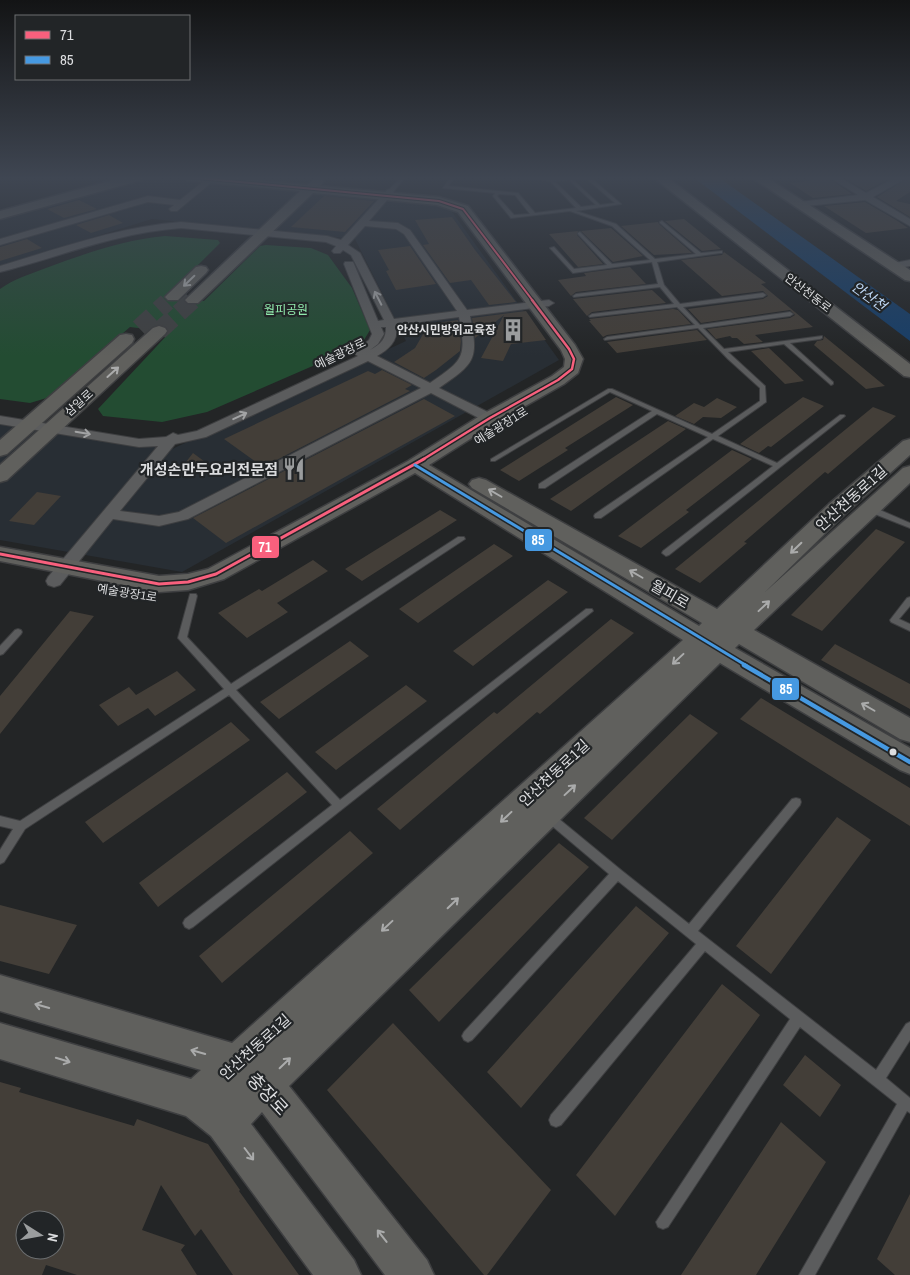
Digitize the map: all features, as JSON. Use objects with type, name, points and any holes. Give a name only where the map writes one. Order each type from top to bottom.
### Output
[{"type":"street","points":[[0,242],[19,236]]},
{"type":"street","points":[[0,269],[110,236]]},
{"type":"street","points":[[0,276],[127,236]]},
{"type":"street","points":[[193,300],[245,236]]},
{"type":"street","points":[[287,236],[327,239],[339,248],[355,253],[391,323]]},
{"type":"street","points":[[339,248],[350,236]]},
{"type":"street","points":[[109,514],[159,521],[183,516],[431,388],[457,370],[468,356],[469,340],[464,314],[410,236]]},
{"type":"street","name":"예술광장1로","points":[[0,570],[149,599],[178,599],[210,592],[429,464],[496,421],[582,377],[589,367],[590,355],[542,304],[494,236]]},
{"type":"street","name":"안산천동로","points":[[736,236],[910,372]]},
{"type":"street","points":[[847,236],[910,277]]},
{"type":"street","name":"예술광장로","points":[[0,410],[139,443],[169,441],[201,434],[365,354],[374,342],[378,334],[375,325],[347,260],[339,248]]},
{"type":"street","points":[[173,297],[212,260]]},
{"type":"street","points":[[892,266],[910,263]]},
{"type":"street","points":[[375,325],[542,304]]},
{"type":"street","name":"예술광장로","points":[[157,430],[195,425],[387,345],[393,333],[391,323]]},
{"type":"street","name":"삼일로","points":[[0,476],[45,422],[139,328]]},
{"type":"street","name":"삼일로","points":[[0,450],[45,422],[159,331]]},
{"type":"street","points":[[365,354],[496,421]]},
{"type":"street","name":"예술광장로","points":[[0,420],[81,421]]},
{"type":"street","points":[[54,581],[181,427]]},
{"type":"street","name":"안산천동로1길","points":[[251,1073],[545,814],[719,635],[837,509],[910,445]]},
{"type":"street","name":"예술광장1로","points":[[0,554],[159,584],[188,582],[216,574],[429,464]]},
{"type":"street","name":"월피로","points":[[429,464],[719,635],[910,762]]},
{"type":"street","name":"안산천동로1길","points":[[211,1111],[719,635],[870,509],[910,472]]},
{"type":"street","name":"월피로","points":[[719,635],[910,732]]},
{"type":"street","name":"충장로","points":[[0,993],[251,1073],[412,1275]]},
{"type":"street","points":[[0,1041],[211,1111],[339,1275]]},
{"type":"lane","points":[[583,236],[611,266]]},
{"type":"lane","points":[[598,516],[763,402],[763,387],[723,351],[678,305],[661,285],[654,261],[627,236]]},
{"type":"lane","points":[[679,236],[700,255]]},
{"type":"lane","points":[[552,248],[573,271],[720,252]]},
{"type":"lane","points":[[576,296],[661,285]]},
{"type":"lane","points":[[592,316],[763,294]]},
{"type":"lane","points":[[607,339],[790,314]]},
{"type":"lane","points":[[723,351],[820,337]]},
{"type":"lane","points":[[785,342],[831,383]]},
{"type":"lane","points":[[493,460],[610,390],[778,466]]},
{"type":"lane","points":[[542,486],[657,411]]},
{"type":"lane","points":[[666,553],[842,416]]},
{"type":"lane","points":[[870,509],[910,526]]},
{"type":"lane","points":[[0,859],[21,826],[462,539]]},
{"type":"lane","points":[[193,596],[182,638],[339,806]]},
{"type":"lane","points":[[910,600],[894,620],[910,628]]},
{"type":"lane","points":[[189,923],[589,611]]},
{"type":"lane","points":[[0,652],[18,632]]},
{"type":"lane","points":[[690,932],[796,802]]},
{"type":"lane","points":[[545,814],[617,874],[908,1104],[807,1275]]},
{"type":"lane","points":[[0,820],[21,826]]},
{"type":"lane","points":[[468,1036],[617,874]]},
{"type":"lane","points":[[556,1120],[704,943]]},
{"type":"lane","points":[[663,1222],[798,1018]]},
{"type":"lane","points":[[877,1080],[910,1028]]},
{"type":"shaded area","points":[[0,236],[95,236],[0,266]]},
{"type":"shaded area","points":[[330,236],[470,236],[559,360],[182,572],[0,540],[0,421],[172,449],[406,341],[355,239]]},
{"type":"green space","name":"월피공원","points":[[172,236],[218,240],[220,243],[166,297],[204,301],[260,246],[311,248],[328,255],[352,288],[370,330],[361,345],[207,412],[162,422],[103,416],[98,409],[170,332],[130,327],[50,397],[30,403],[0,399],[0,289],[22,277],[89,253],[149,238]]},
{"type":"water","name":"안산천","points":[[772,236],[801,236],[910,314],[910,341]]},
{"type":"building","points":[[425,236],[466,236],[516,302],[489,305],[471,280],[450,283],[423,245],[429,244]]},
{"type":"building","points":[[551,236],[578,236],[603,264],[578,267]]},
{"type":"building","points":[[587,236],[621,236],[643,256],[613,262]]},
{"type":"building","points":[[633,236],[673,236],[692,253],[654,255]]},
{"type":"building","points":[[684,236],[706,236],[721,249],[702,251]]},
{"type":"building","points":[[27,239],[42,248],[0,261],[0,247]]},
{"type":"building","points":[[410,246],[436,284],[396,290],[386,271],[389,270],[378,250]]},
{"type":"building","points":[[724,252],[766,283],[761,284],[813,327],[755,335],[763,342],[744,344],[737,338],[730,336],[716,339],[707,329],[790,318],[795,315],[790,310],[701,323],[688,309],[763,299],[768,296],[763,291],[722,296],[681,260],[722,255]]},
{"type":"building","points":[[630,267],[646,284],[576,292],[571,296],[558,280],[586,276],[584,273]]},
{"type":"building","points":[[652,290],[666,303],[592,312],[587,316],[573,299]]},
{"type":"building","points":[[678,310],[691,324],[603,337],[589,321],[591,321],[589,319]]},
{"type":"building","name":"안산시민방위교육장","points":[[526,311],[546,340],[511,344],[503,361],[481,358],[504,315],[475,338],[472,318]]},
{"type":"building","points":[[458,320],[461,341],[460,351],[424,378],[394,362],[415,348],[429,324]]},
{"type":"building","points":[[697,330],[707,340],[617,353],[607,342]]},
{"type":"building","points":[[824,336],[885,386],[866,389],[814,345],[817,341],[823,340]]},
{"type":"building","points":[[769,348],[804,381],[785,384],[751,351]]},
{"type":"building","points":[[382,370],[412,385],[405,389],[410,391],[263,467],[224,439],[368,371],[375,374]]},
{"type":"building","points":[[616,397],[633,405],[565,448],[568,450],[519,481],[500,470]]},
{"type":"building","points":[[803,397],[824,406],[771,447],[768,446],[759,453],[740,444]]},
{"type":"building","points":[[717,398],[737,407],[721,418],[703,417],[694,424],[675,416],[694,403],[704,407]]},
{"type":"building","points":[[424,399],[455,416],[226,543],[193,518]]},
{"type":"building","points":[[873,407],[896,416],[828,474],[825,472],[700,583],[675,569]]},
{"type":"building","points":[[668,421],[686,429],[571,511],[550,499]]},
{"type":"building","points":[[732,450],[752,459],[686,510],[689,512],[641,548],[618,536]]},
{"type":"building","points":[[193,453],[212,467],[198,474],[179,471]]},
{"type":"building","points":[[37,492],[61,496],[34,525],[9,521]]},
{"type":"building","points":[[440,510],[457,520],[362,581],[345,569]]},
{"type":"building","points":[[876,529],[905,542],[822,631],[791,615]]},
{"type":"building","points":[[494,544],[513,556],[418,623],[399,609]]},
{"type":"building","points":[[313,560],[328,571],[277,603],[288,612],[247,638],[218,613],[259,589],[262,591]]},
{"type":"building","points":[[548,580],[568,592],[473,666],[453,651]]},
{"type":"building","points":[[70,611],[94,616],[0,734],[0,696]]},
{"type":"building","points":[[611,619],[634,633],[540,714],[537,712],[400,830],[377,809],[494,712],[497,714]]},
{"type":"building","points":[[350,641],[369,656],[279,719],[260,702]]},
{"type":"building","points":[[835,644],[910,684],[910,709],[821,660]]},
{"type":"building","points":[[177,671],[196,690],[155,716],[148,708],[118,726],[99,705],[129,687],[136,695]]},
{"type":"building","points":[[406,685],[427,701],[336,770],[315,752]]},
{"type":"building","points":[[761,698],[910,788],[910,826],[740,719]]},
{"type":"building","points":[[690,714],[718,733],[612,840],[584,818]]},
{"type":"building","points":[[231,722],[250,740],[103,843],[85,822]]},
{"type":"building","points":[[287,772],[307,792],[158,907],[139,883]]},
{"type":"building","points":[[837,817],[871,840],[771,974],[736,946]]},
{"type":"building","points":[[350,831],[373,853],[222,983],[199,956]]},
{"type":"building","points":[[559,843],[589,867],[439,1022],[409,990]]},
{"type":"building","points":[[0,905],[77,925],[49,974],[0,961]]},
{"type":"building","points":[[636,906],[669,933],[521,1108],[487,1072]]},
{"type":"building","points":[[722,984],[760,1015],[615,1216],[576,1175]]},
{"type":"building","points":[[393,1023],[551,1190],[487,1275],[484,1275],[327,1090]]},
{"type":"building","points":[[805,1055],[841,1085],[820,1117],[783,1085]]},
{"type":"building","points":[[0,1082],[21,1088],[19,1092],[134,1126],[137,1119],[208,1144],[299,1275],[233,1275],[201,1229],[195,1236],[161,1185],[142,1230],[185,1245],[181,1250],[197,1275],[77,1275],[46,1265],[42,1275],[0,1275]]},
{"type":"building","points":[[781,1122],[826,1162],[756,1275],[681,1275]]},
{"type":"building","points":[[910,1194],[910,1275],[895,1275],[877,1259]]},
{"type":"tunnel","points":[[159,331],[193,300]]},
{"type":"tunnel","points":[[139,328],[167,302]]},
{"type":"transit line","name":"71","points":[[0,554],[159,584],[188,582],[216,574],[415,465],[490,418],[558,380],[572,369],[574,359],[569,349],[484,236]]},
{"type":"transit line","name":"85","points":[[415,465],[719,650],[910,762]]},
{"type":"place","name":"안산시민방위교육장","points":[[513,330]]},
{"type":"place","name":"개성손만두요리전문점","points":[[294,469]]}]
